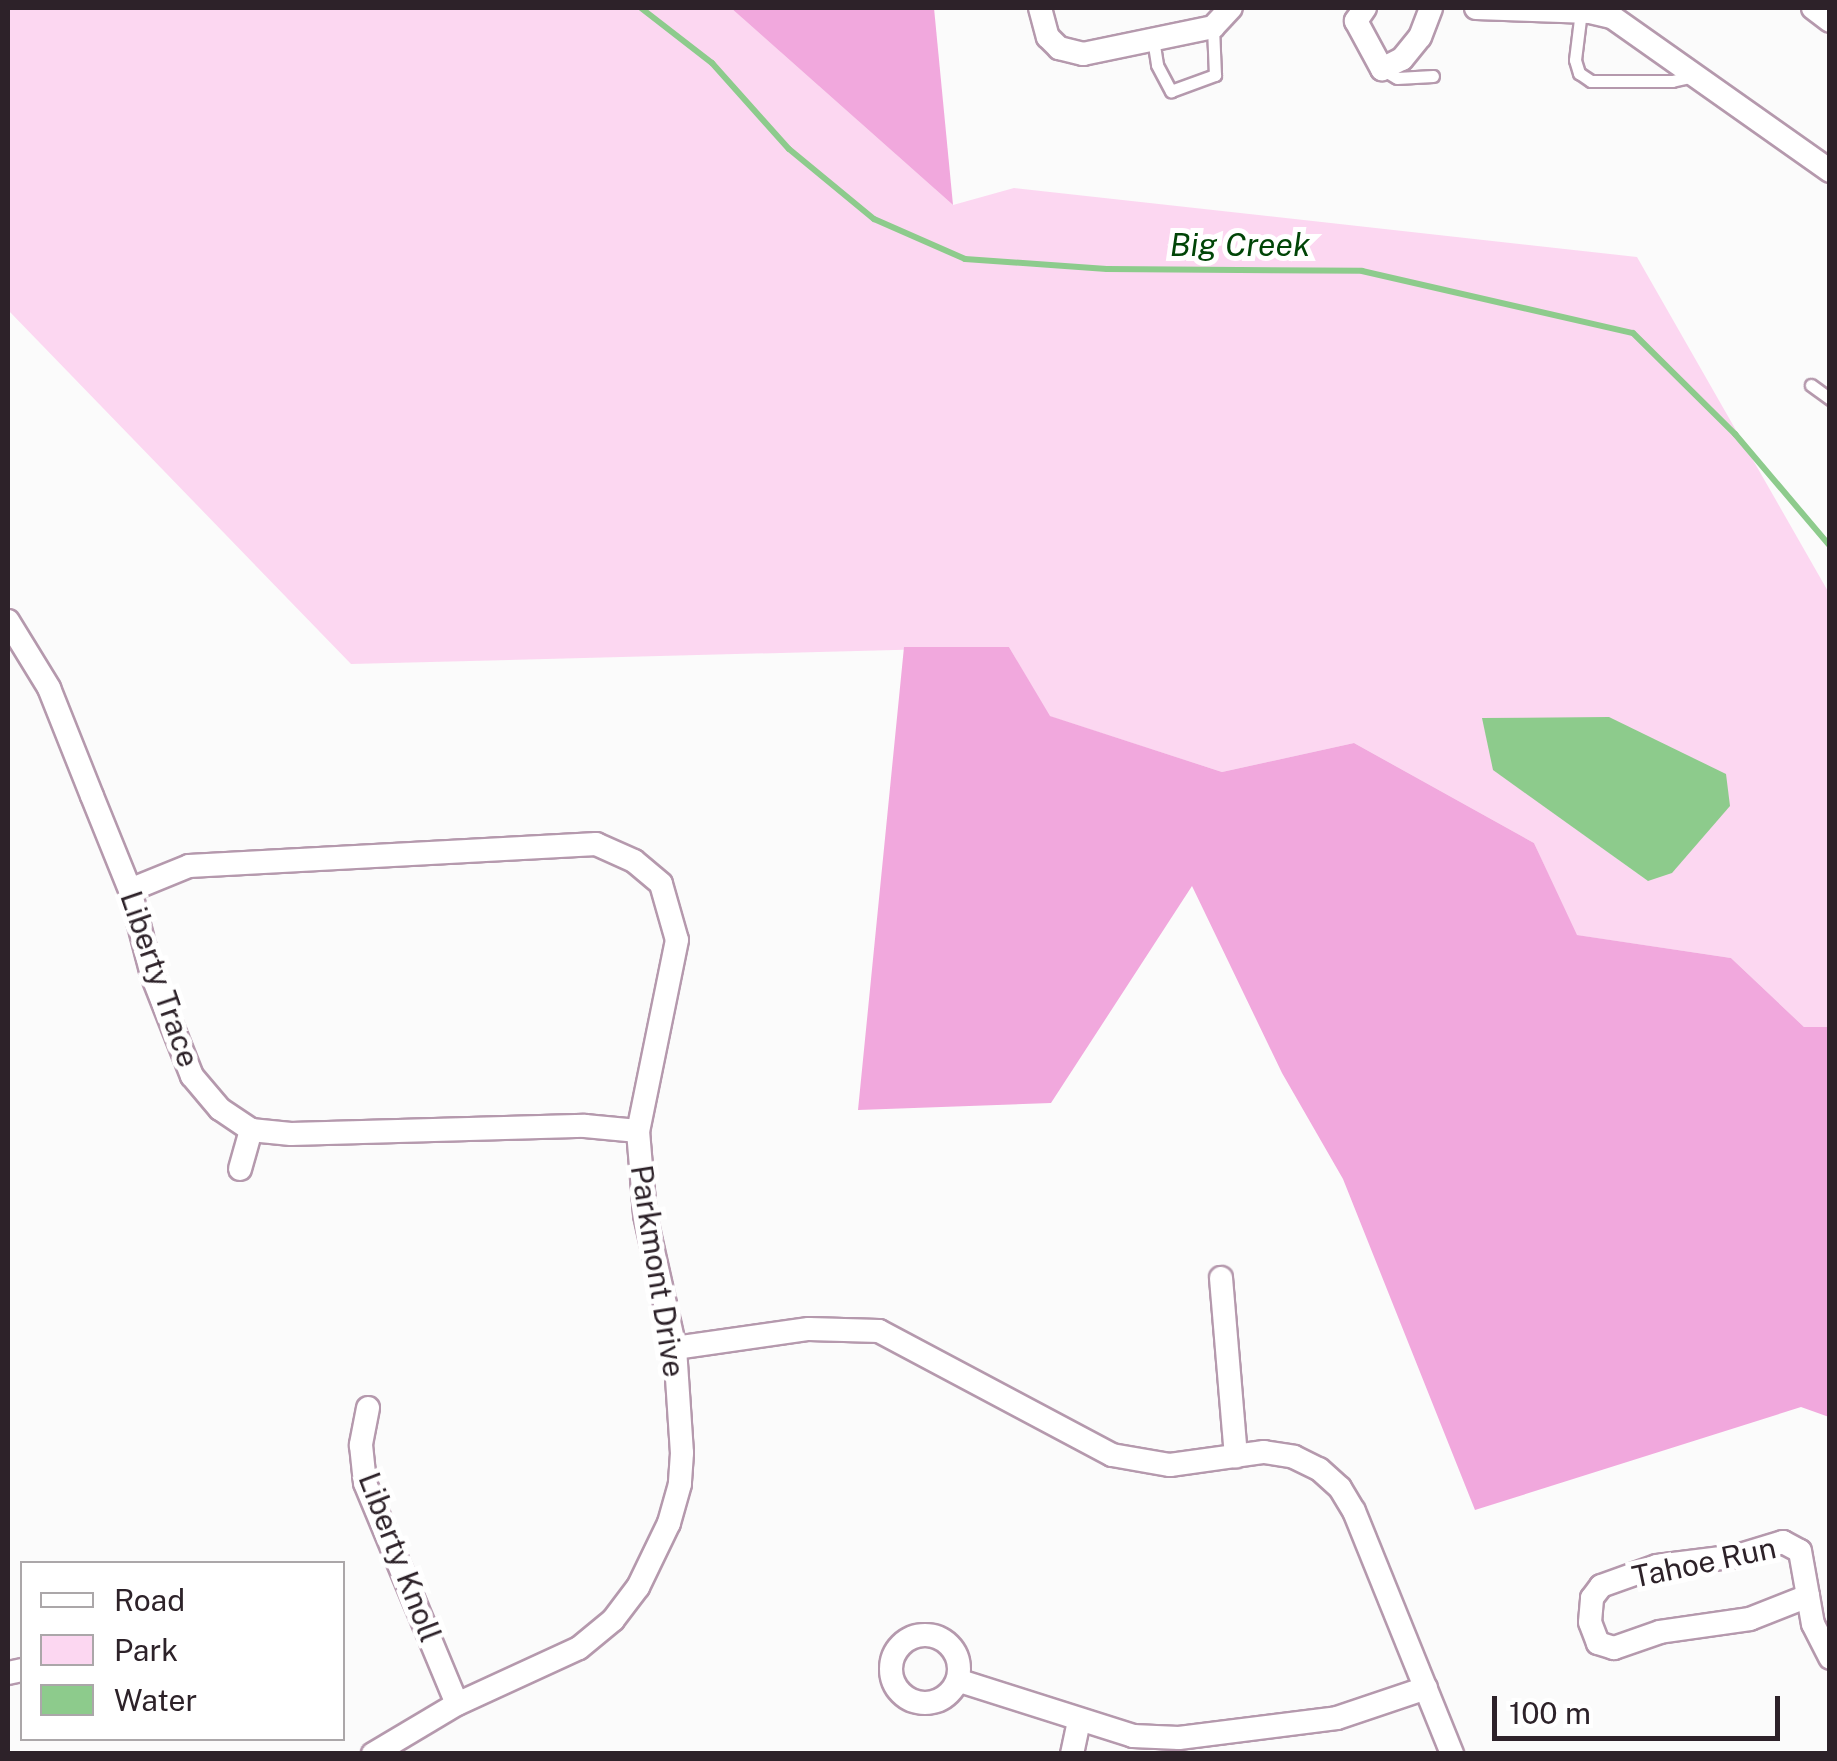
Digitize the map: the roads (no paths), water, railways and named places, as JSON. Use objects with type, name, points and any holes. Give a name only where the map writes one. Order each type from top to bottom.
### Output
[{"type":"street","points":[[1040,8],[1048,37],[1072,54],[1213,26],[1231,8]]},
{"type":"street","points":[[1365,8],[1356,21],[1382,69],[1402,58],[1420,37],[1430,8]]},
{"type":"street","points":[[1476,8],[1581,11],[1612,18],[1830,171]]},
{"type":"street","points":[[1812,8],[1830,21]]},
{"type":"street","name":"Liberty Trace","points":[[8,621],[49,688],[130,890],[152,975],[192,1076],[220,1110],[251,1130]]},
{"type":"street","name":"Parkmont Drive","points":[[130,890],[190,866],[596,844],[634,861],[661,884],[677,940],[638,1131],[645,1215],[675,1348],[680,1484],[670,1523],[638,1587],[613,1620],[579,1648],[457,1704],[373,1754]]},
{"type":"street","points":[[240,1169],[251,1130],[291,1134],[585,1126],[638,1131]]},
{"type":"street","points":[[1221,1278],[1236,1456]]},
{"type":"street","points":[[675,1348],[809,1329],[879,1331],[1112,1454],[1170,1464],[1264,1452],[1294,1457],[1319,1469],[1340,1488],[1354,1511],[1452,1754]]},
{"type":"street","name":"Liberty Knoll","points":[[368,1408],[361,1445],[365,1483],[457,1704]]},
{"type":"street","name":"Tahoe Run","points":[[1808,1596],[1750,1620],[1660,1632],[1614,1648],[1598,1643],[1590,1622],[1592,1598],[1602,1586],[1657,1566],[1737,1556],[1783,1542],[1800,1551],[1813,1624],[1830,1658]]},
{"type":"street","points":[[960,1681],[1133,1736],[1178,1738],[1337,1718],[1426,1688]]},
{"type":"street","points":[[1072,1754],[1079,1720]]},
{"type":"lane","points":[[1581,11],[1575,60],[1580,73],[1591,80],[1672,81],[1694,76]]},
{"type":"lane","points":[[1153,39],[1157,65],[1171,91],[1215,75],[1213,26]]},
{"type":"lane","points":[[1382,69],[1397,78],[1434,76]]},
{"type":"lane","points":[[1811,385],[1830,399]]},
{"type":"water","points":[[1609,717],[1726,774],[1730,806],[1672,873],[1648,881],[1493,770],[1482,718]]},
{"type":"waterway","name":"Big Creek","points":[[641,8],[712,63],[789,149],[874,219],[965,259],[1107,269],[1362,271],[1633,333],[1735,434],[1830,546]]}]
